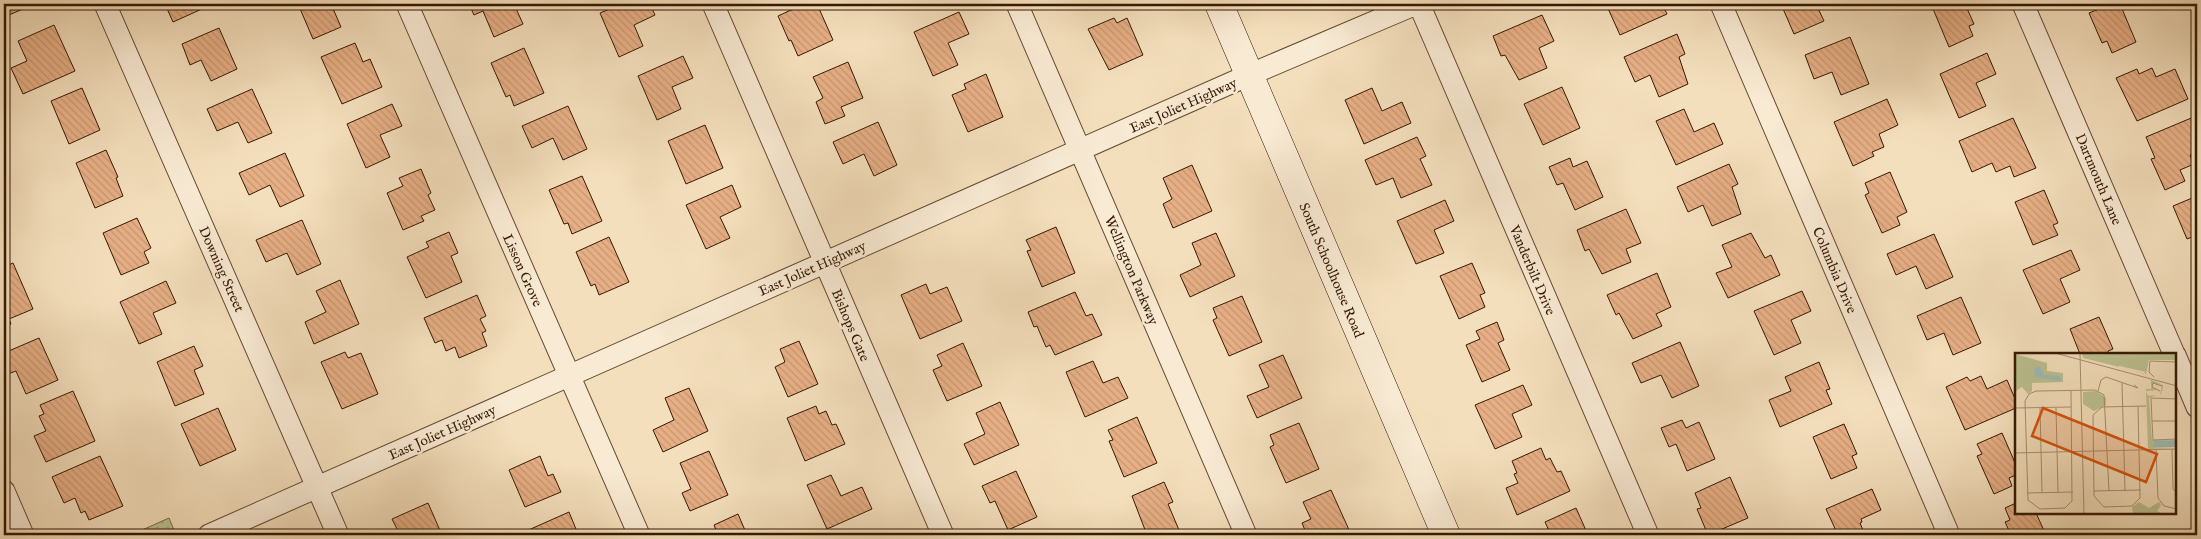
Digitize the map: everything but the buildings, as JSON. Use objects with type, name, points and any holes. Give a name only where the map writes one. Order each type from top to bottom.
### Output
[{"type":"street","name":"Downing Street","points":[[105,4],[338,535]]},
{"type":"street","name":"Lisson Grove","points":[[407,4],[639,535]]},
{"type":"street","name":"Bishops Gate","points":[[713,4],[943,535]]},
{"type":"street","name":"Wellington Parkway","points":[[1017,4],[1246,535]]},
{"type":"street","name":"South Schoolhouse Road","points":[[1219,4],[1446,535]]},
{"type":"street","name":"East Joliet Highway","points":[[209,535],[1249,75],[1418,4]]},
{"type":"street","name":"Vanderbilt Drive","points":[[1418,4],[1648,535]]},
{"type":"street","name":"Columbia Drive","points":[[1721,4],[1950,535]]},
{"type":"street","name":"Dartmouth Lane","points":[[2023,4],[2175,353]]},
{"type":"street","name":"Dartmouth Lane","points":[[2176,356],[2197,407]]},
{"type":"street","points":[[4,491],[23,535]]},
{"type":"green space","points":[[169,518],[174,530],[160,535],[131,535]]}]
